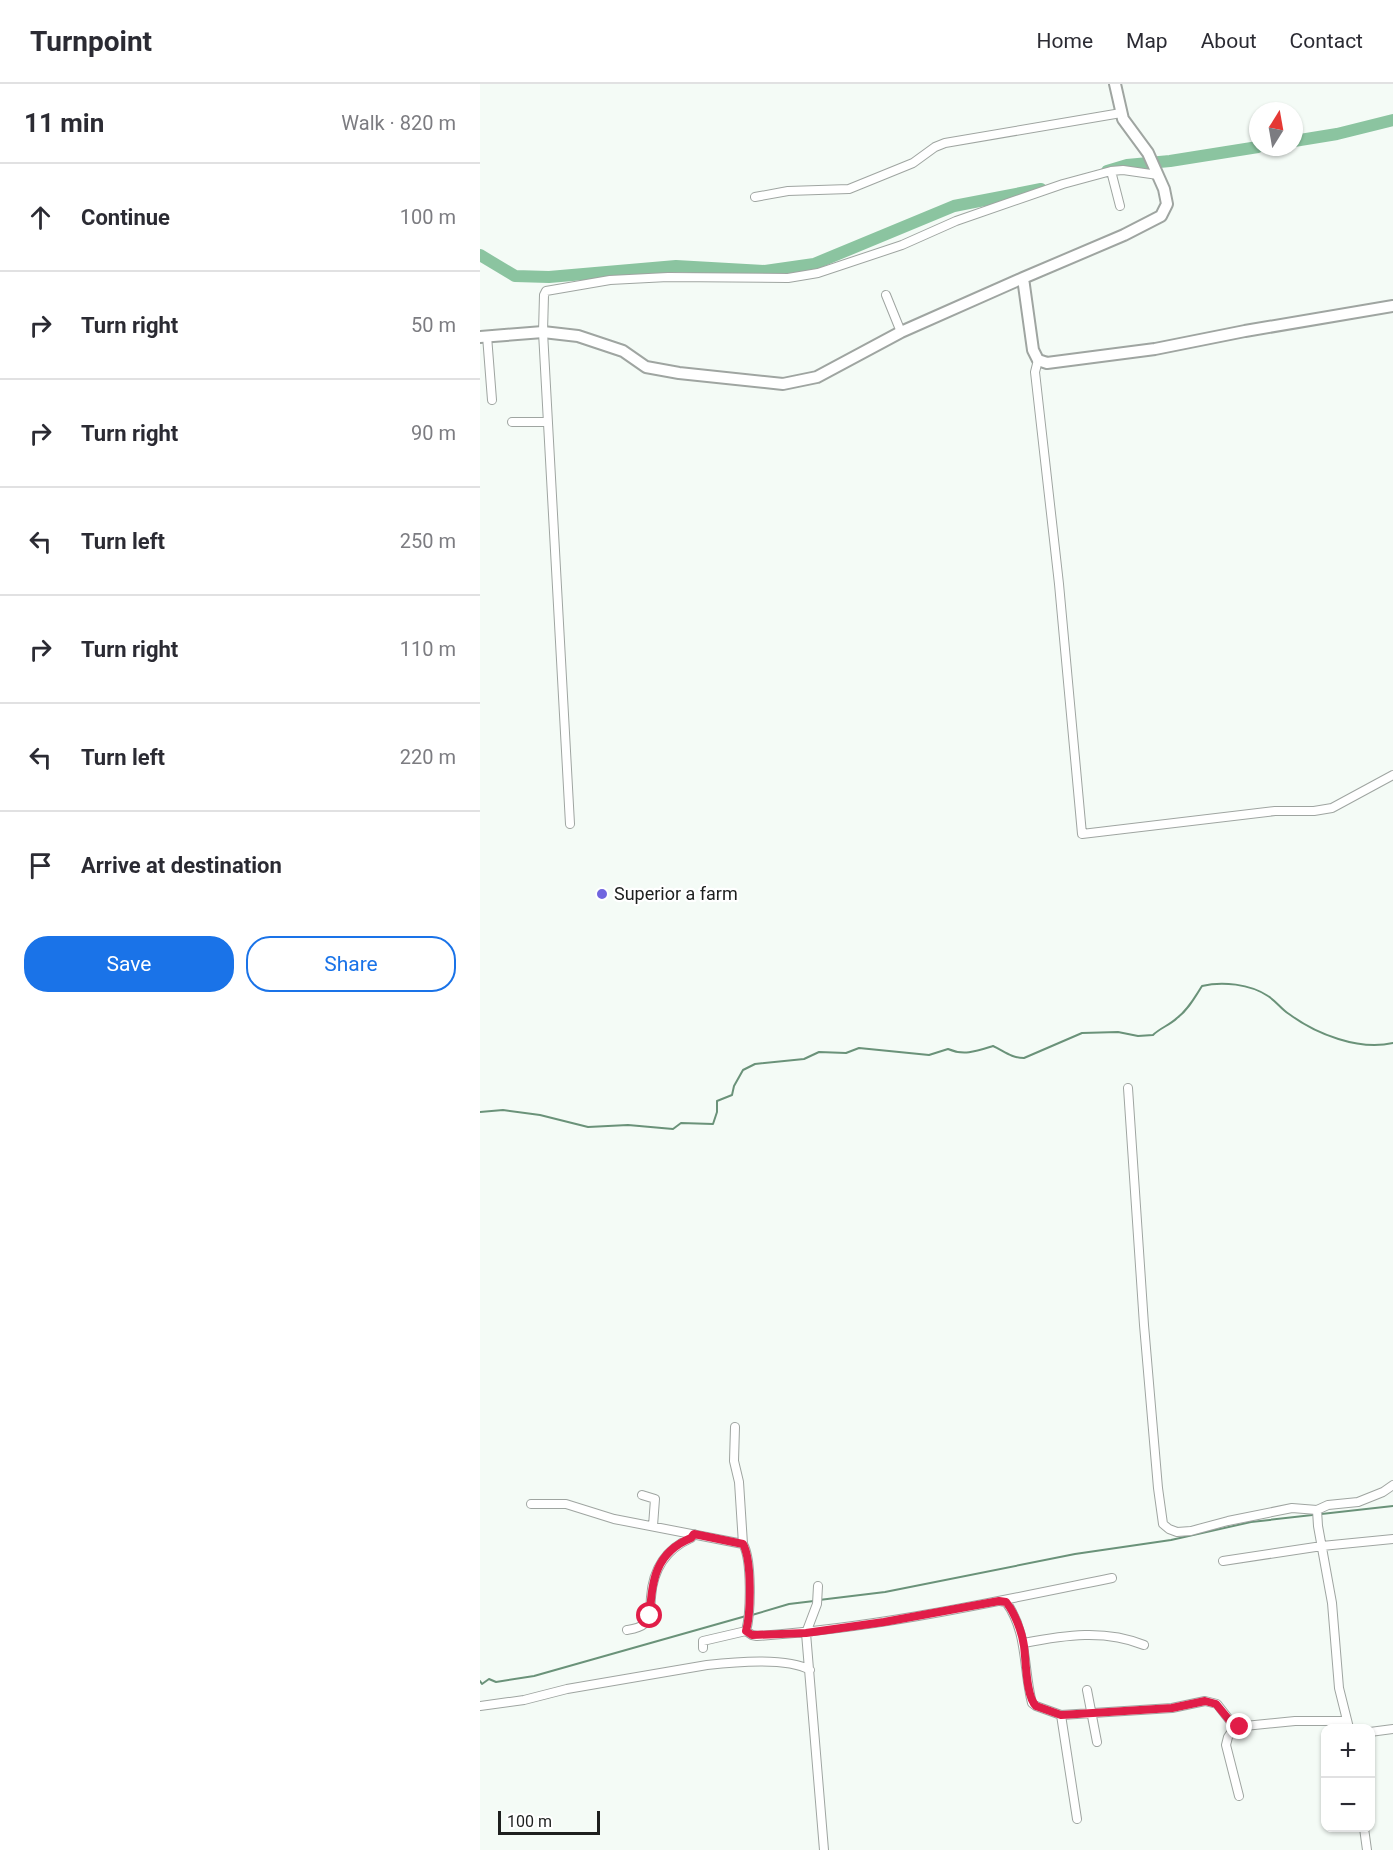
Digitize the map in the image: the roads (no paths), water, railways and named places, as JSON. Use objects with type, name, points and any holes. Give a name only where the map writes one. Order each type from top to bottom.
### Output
[{"type":"street","points":[[492,400],[483,336],[543,332],[578,336],[623,351],[646,367],[679,373],[783,384],[818,377],[901,332],[1124,235],[1161,216],[1167,204],[1164,189],[1149,153],[1123,119],[1115,84]]},
{"type":"street","points":[[755,196],[788,191],[849,189],[913,163],[935,147],[945,143],[1121,113]]},
{"type":"street","points":[[570,824],[547,422],[543,332],[546,291],[610,280],[668,277],[788,278],[818,273],[902,245],[956,221],[1042,191],[1111,171],[1157,173]]},
{"type":"street","points":[[1111,171],[1120,206]]},
{"type":"street","points":[[1023,278],[1033,350],[1038,360],[1035,372],[1059,584],[1082,834],[1275,811],[1332,808],[1393,775]]},
{"type":"street","points":[[886,295],[901,332]]},
{"type":"street","points":[[1038,360],[1057,363],[1133,352],[1393,306]]},
{"type":"street","points":[[512,422],[547,422]]},
{"type":"street","points":[[1128,1088],[1145,1336],[1163,1524],[1177,1532],[1191,1531],[1292,1508],[1317,1512],[1328,1505],[1358,1502],[1393,1485]]},
{"type":"street","points":[[735,1427],[734,1461],[739,1482],[743,1544],[749,1561],[749,1620],[746,1631]]},
{"type":"street","points":[[642,1495],[655,1499],[653,1526]]},
{"type":"street","points":[[531,1504],[566,1504],[588,1513],[743,1544]]},
{"type":"street","points":[[1317,1512],[1332,1603],[1339,1688],[1348,1724]]},
{"type":"street","points":[[627,1630],[645,1623],[650,1616],[652,1586],[669,1550],[694,1534]]},
{"type":"street","points":[[1223,1561],[1322,1546],[1393,1539]]},
{"type":"street","points":[[703,1648],[703,1641],[746,1631],[757,1636],[806,1633],[884,1622],[1112,1578]]},
{"type":"street","points":[[818,1586],[817,1601],[806,1633],[824,1850]]},
{"type":"street","points":[[999,1601],[1006,1602],[1011,1608],[1024,1643],[1032,1702],[1036,1706],[1061,1715],[1172,1708],[1205,1701],[1216,1704],[1235,1727]]},
{"type":"street","points":[[1024,1643],[1070,1636],[1101,1635],[1132,1640],[1144,1645]]},
{"type":"street","points":[[480,1706],[717,1664],[792,1663],[810,1670]]},
{"type":"street","points":[[1087,1690],[1097,1742]]},
{"type":"street","points":[[1061,1715],[1077,1819]]},
{"type":"street","points":[[1239,1796],[1226,1745],[1229,1733],[1235,1727],[1295,1721],[1335,1724]]},
{"type":"street","points":[[1375,1731],[1393,1729]]},
{"type":"street","points":[[1365,1832],[1367,1850]]},
{"type":"waterway","points":[[1303,140],[1337,134],[1393,120]]},
{"type":"waterway","points":[[1107,171],[1127,165],[1170,161],[1249,148]]},
{"type":"waterway","points":[[480,255],[515,276],[549,277],[676,266],[765,271],[814,264],[954,206],[1041,189]]},
{"type":"waterway","points":[[480,1112],[503,1110],[540,1115],[588,1127],[628,1125],[673,1129],[681,1123],[713,1124],[717,1112],[717,1101],[732,1095],[743,1070],[755,1064],[804,1059],[819,1052],[846,1053],[859,1048],[929,1055],[948,1049],[965,1052],[993,1046],[1011,1056],[1024,1058],[1082,1033],[1118,1032],[1138,1036],[1153,1035],[1185,1011],[1202,986],[1218,984],[1244,986],[1261,992],[1300,1021],[1338,1039],[1366,1045],[1393,1043]]},
{"type":"waterway","points":[[819,1600],[885,1592],[1075,1554],[1171,1540],[1251,1522],[1393,1506]]},
{"type":"waterway","points":[[752,1615],[789,1604],[814,1601]]},
{"type":"waterway","points":[[480,1681],[482,1684],[489,1679],[496,1682],[534,1676],[746,1616]]},
{"type":"place","name":"Superior a farm","points":[[602,894]]}]
